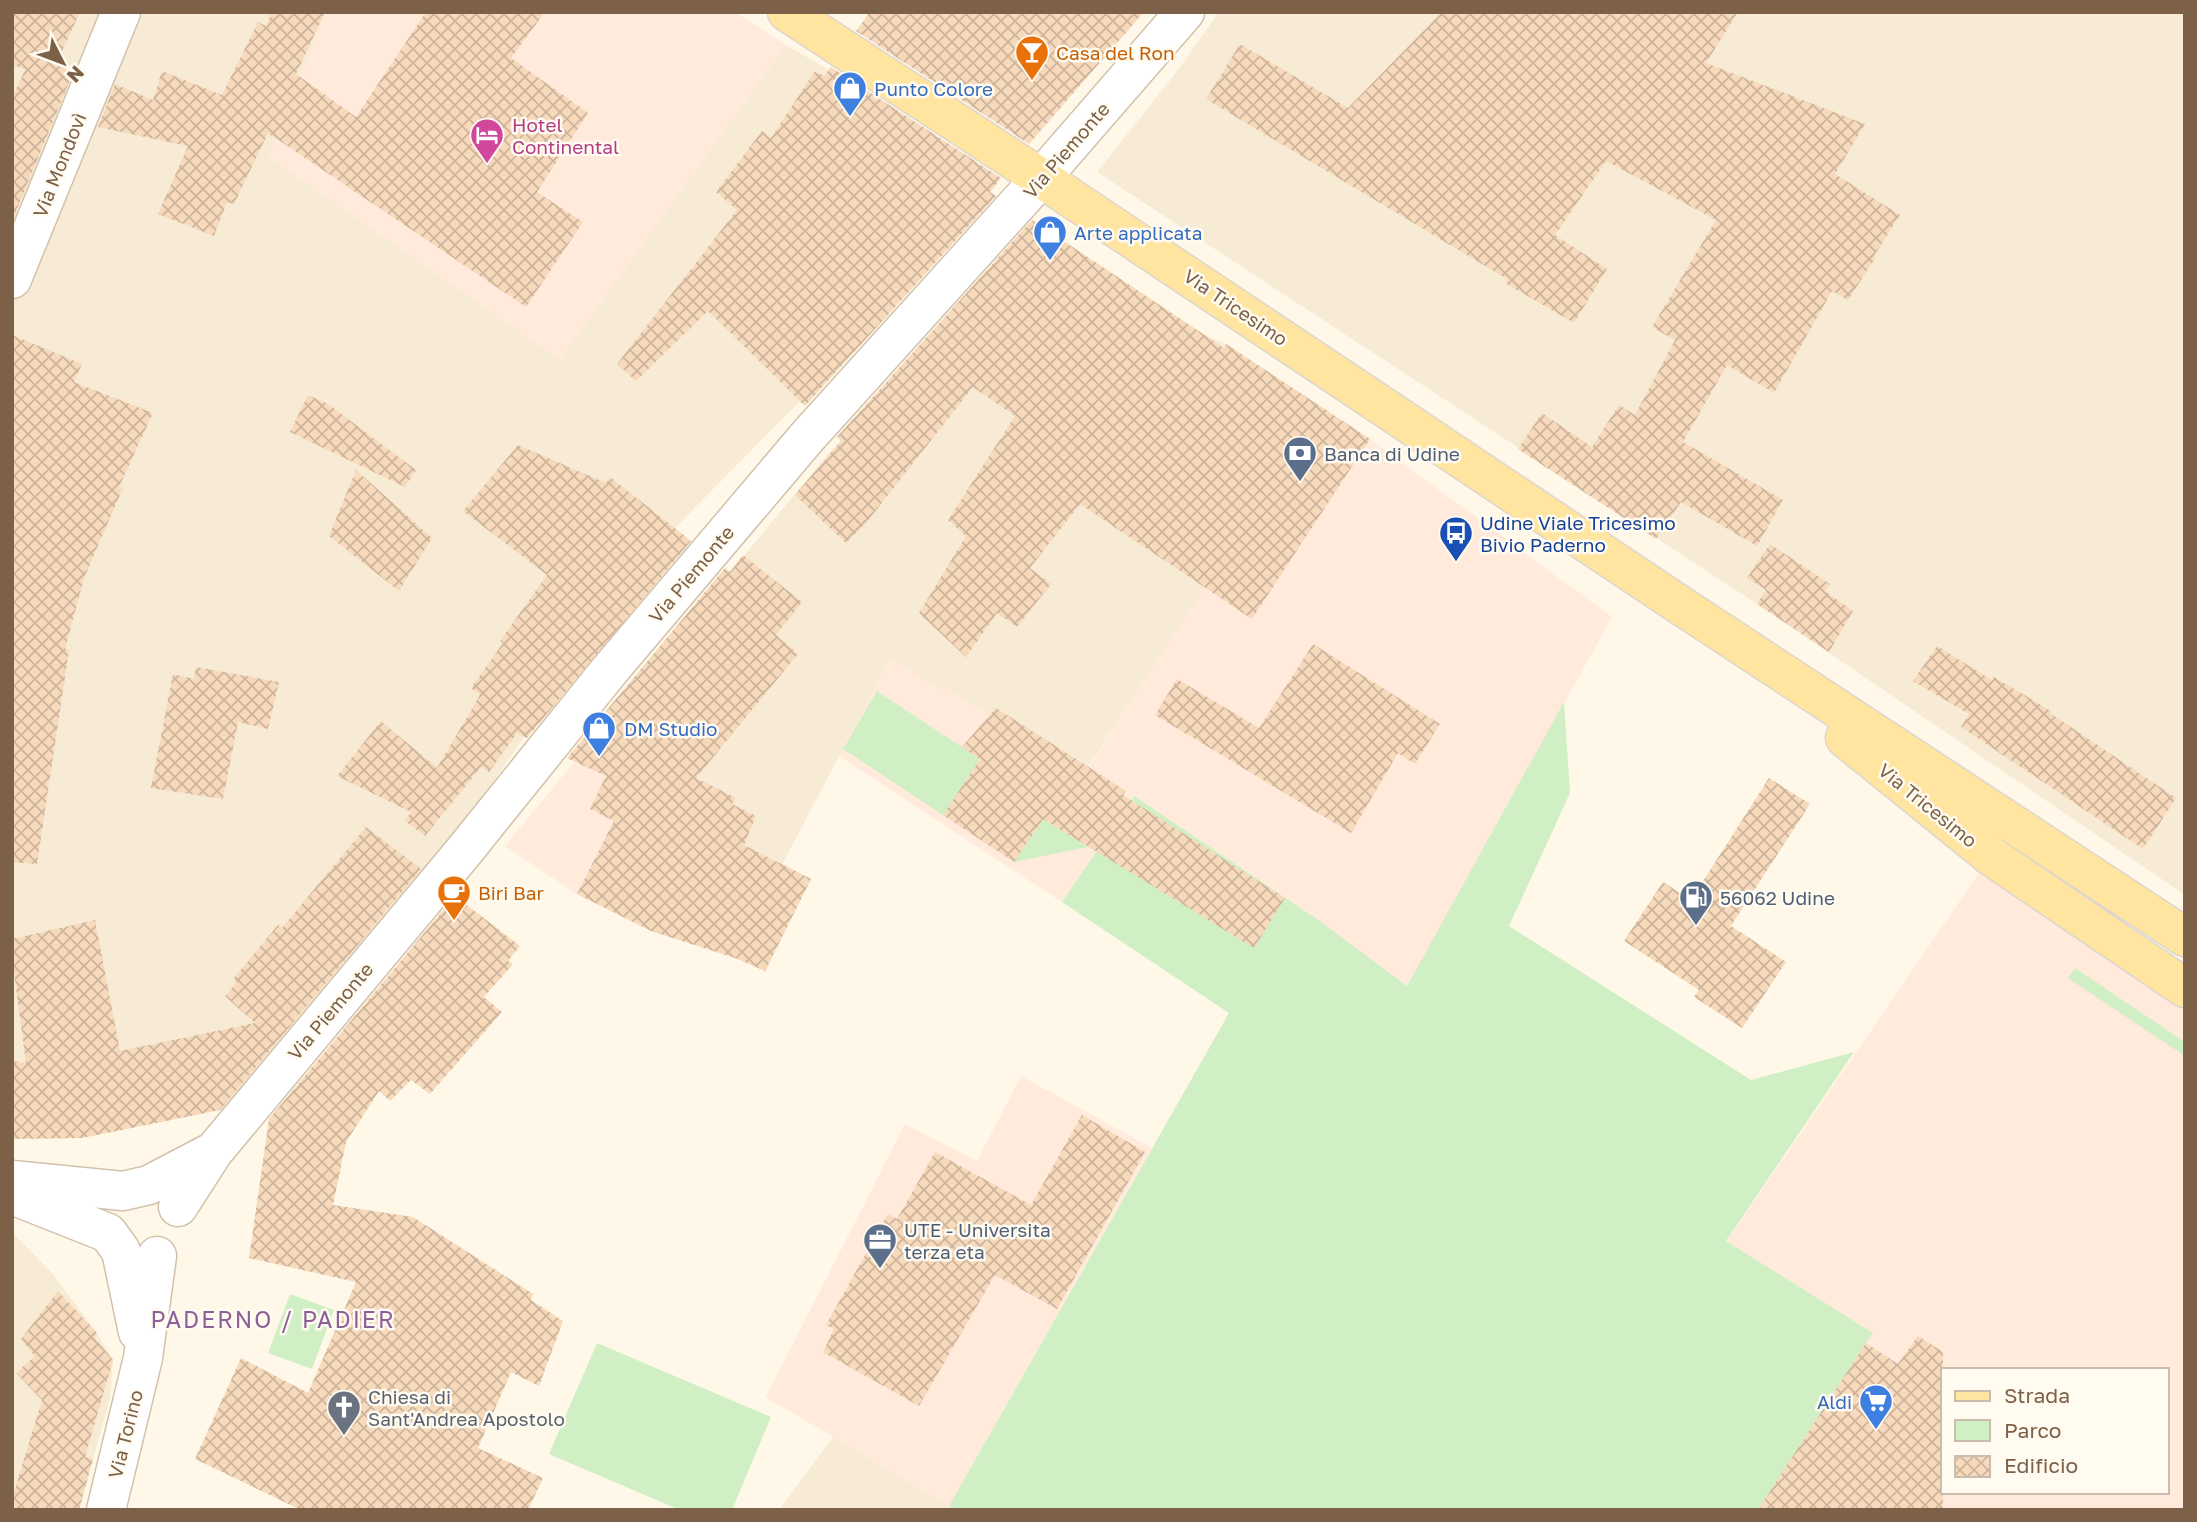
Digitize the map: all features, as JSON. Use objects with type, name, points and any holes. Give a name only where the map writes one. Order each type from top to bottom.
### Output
[{"type":"main road","name":"Via Tricesimo","points":[[787,12],[2185,937]]},
{"type":"main road","name":"Via Tricesimo","points":[[1683,607],[1992,857],[2185,988]]},
{"type":"street","name":"Via Mondovì","points":[[12,279],[121,12]]},
{"type":"street","name":"Via Piemonte","points":[[129,1247],[109,1209],[150,1194],[214,1151],[465,850],[608,671],[800,446],[1041,178],[1185,12]]},
{"type":"street","points":[[12,1180],[150,1194],[181,1227],[174,1245],[129,1247],[12,1195]]},
{"type":"street","name":"Via Torino","points":[[106,1510],[144,1358],[129,1247]]},
{"type":"shaded area","points":[[12,12],[112,12],[12,246]]},
{"type":"shaded area","points":[[135,12],[326,12],[269,157],[559,359],[786,45],[829,70],[997,184],[925,274],[675,528],[528,731],[417,895],[239,1106],[82,1138],[12,1139],[12,293]]},
{"type":"shaded area","points":[[326,12],[735,12],[786,45],[560,360],[269,157]]},
{"type":"shaded area","points":[[1219,12],[2185,12],[2185,895],[1757,604],[1097,172],[1175,74]]},
{"type":"shaded area","points":[[1044,228],[1205,335],[1226,344],[1171,426],[1205,587],[1088,767],[1003,724],[946,688],[943,692],[891,658],[777,874],[575,761],[827,455]]},
{"type":"shaded area","points":[[1226,344],[1370,439],[1612,617],[1407,987],[1317,919],[1134,796],[1062,902],[839,756],[891,658],[943,692],[946,688],[1002,724],[1089,767],[1204,588],[1116,528],[1161,461],[1171,426]]},
{"type":"shaded area","points":[[575,761],[671,808],[777,874],[782,863],[811,879],[766,971],[651,931],[577,894],[505,846]]},
{"type":"shaded area","points":[[1979,873],[2185,1010],[2185,1510],[1699,1510],[1726,1242]]},
{"type":"shaded area","points":[[1021,1076],[1152,1148],[949,1506],[766,1397],[905,1124],[977,1161]]},
{"type":"shaded area","points":[[12,1232],[52,1273],[97,1333],[113,1360],[110,1398],[79,1510],[12,1510]]},
{"type":"shaded area","points":[[833,1437],[949,1506],[958,1510],[779,1510]]},
{"type":"green space","points":[[877,691],[980,759],[943,815],[843,749]]},
{"type":"green space","points":[[1564,702],[1570,793],[1509,926],[1751,1080],[1854,1052],[1726,1241],[1873,1333],[1758,1510],[958,1510],[949,1506],[1229,1013],[1062,902],[1134,796],[1317,919],[1407,986]]},
{"type":"green space","points":[[1043,819],[1088,847],[1014,862]]},
{"type":"green space","points":[[2075,968],[2185,1042],[2185,1056],[2068,978]]},
{"type":"green space","points":[[290,1294],[334,1310],[312,1369],[268,1353]]},
{"type":"green space","points":[[597,1343],[771,1417],[732,1510],[680,1510],[549,1454]]},
{"type":"building","points":[[12,12],[80,12],[58,60],[75,68],[12,221],[12,98],[25,70],[12,64]]},
{"type":"building","points":[[272,12],[325,12],[296,74],[356,117],[426,12],[545,12],[511,58],[588,113],[537,192],[583,222],[526,307],[268,133],[234,204],[227,202],[214,236],[158,214],[188,146],[98,127],[115,84],[153,100],[162,71],[222,95],[258,22],[266,26]]},
{"type":"building","points":[[870,12],[1144,12],[1029,144],[856,31]]},
{"type":"building","points":[[1442,12],[1738,12],[1706,63],[1865,124],[1835,174],[1900,215],[1874,256],[1876,257],[1848,300],[1832,291],[1774,393],[1727,365],[1683,442],[1783,500],[1757,546],[1681,502],[1656,539],[1518,449],[1542,413],[1592,447],[1619,405],[1635,415],[1675,340],[1652,327],[1716,220],[1606,161],[1555,235],[1607,269],[1574,323],[1505,283],[1507,279],[1206,99],[1240,44],[1348,108]]},
{"type":"building","points":[[831,67],[1001,178],[990,192],[996,196],[805,406],[708,311],[636,381],[617,364],[737,210],[716,192],[762,131],[771,138],[815,71],[824,76]]},
{"type":"building","points":[[1032,220],[1224,348],[1226,344],[1370,439],[1252,619],[1080,504],[1030,568],[1051,584],[1017,627],[997,613],[966,657],[919,613],[966,536],[948,520],[1015,416],[973,387],[866,523],[846,543],[795,495],[841,441],[837,437]]},
{"type":"building","points":[[12,335],[82,364],[74,382],[153,413],[119,487],[123,488],[84,578],[65,649],[69,650],[37,864],[12,862]]},
{"type":"building","points":[[308,395],[328,404],[416,470],[405,487],[290,432]]},
{"type":"building","points":[[518,445],[606,483],[610,477],[691,541],[527,738],[517,733],[489,772],[481,767],[425,836],[405,821],[411,812],[337,776],[381,721],[437,768],[480,695],[471,688],[503,643],[500,641],[547,575],[463,511]]},
{"type":"building","points":[[356,470],[432,538],[399,591],[329,536]]},
{"type":"building","points":[[1770,544],[1830,584],[1825,591],[1853,611],[1829,652],[1757,604],[1766,590],[1747,578]]},
{"type":"building","points":[[743,555],[802,602],[776,635],[798,654],[696,778],[736,798],[732,804],[756,816],[744,845],[811,879],[765,971],[735,958],[651,931],[577,894],[614,821],[590,809],[606,776],[567,758],[725,568],[730,572]]},
{"type":"building","points":[[1313,644],[1440,724],[1415,764],[1398,753],[1351,833],[1155,715],[1177,679],[1259,728]]},
{"type":"building","points":[[1937,646],[1992,680],[1994,677],[2051,711],[2050,713],[2176,798],[2143,849],[1961,727],[1969,714],[1913,681]]},
{"type":"building","points":[[196,667],[279,682],[268,729],[238,722],[223,799],[151,788],[173,674],[194,679]]},
{"type":"building","points":[[996,708],[1126,791],[1123,795],[1285,898],[1254,948],[1043,819],[1014,862],[943,815],[980,759],[962,747]]},
{"type":"building","points":[[1769,778],[1810,804],[1731,926],[1786,962],[1742,1028],[1694,997],[1699,990],[1624,941],[1663,882],[1691,900]]},
{"type":"building","points":[[366,827],[421,869],[220,1110],[82,1138],[12,1139],[12,1061],[26,1063],[12,939],[95,920],[120,1051],[255,1023],[225,996],[237,982],[233,979],[278,925],[282,928]]},
{"type":"building","points":[[455,896],[520,946],[508,961],[513,964],[484,997],[502,1012],[430,1094],[411,1080],[390,1101],[379,1091],[346,1142],[333,1205],[413,1217],[533,1294],[531,1300],[563,1321],[539,1386],[511,1372],[478,1448],[543,1478],[528,1510],[301,1510],[195,1459],[241,1358],[308,1393],[356,1282],[249,1258],[269,1119]]},
{"type":"building","points":[[1082,1115],[1145,1152],[1057,1309],[995,1275],[919,1406],[823,1352],[834,1329],[826,1325],[888,1214],[897,1219],[935,1152],[1031,1205]]},
{"type":"building","points":[[58,1291],[97,1333],[94,1337],[113,1360],[85,1457],[93,1459],[79,1510],[12,1510],[12,1499],[42,1400],[16,1373],[35,1356],[21,1339]]},
{"type":"building","name":"Aldi","points":[[1918,1336],[1943,1352],[1943,1510],[1758,1510],[1866,1343],[1898,1364]]},
{"type":"place","name":"Casa del Ron","points":[[1032,82]]},
{"type":"place","name":"Punto Colore","points":[[850,118]]},
{"type":"place","name":"Hotel Continental","points":[[487,165]]},
{"type":"place","name":"Arte applicata","points":[[1050,262]]},
{"type":"place","name":"Banca di Udine","points":[[1300,483]]},
{"type":"place","name":"Udine Viale Tricesimo Bivio Paderno","points":[[1456,563]]},
{"type":"place","name":"DM Studio","points":[[599,758]]},
{"type":"place","name":"Biri Bar","points":[[454,922]]},
{"type":"place","name":"56062 Udine","points":[[1696,927]]},
{"type":"place","name":"UTE - Universita terza eta","points":[[880,1270]]},
{"type":"place","name":"Aldi","points":[[1876,1431]]},
{"type":"place","name":"Chiesa di Sant'Andrea Apostolo","points":[[344,1437]]},
{"type":"district","name":"PADERNO / PADIER","points":[[273,1319]]}]
